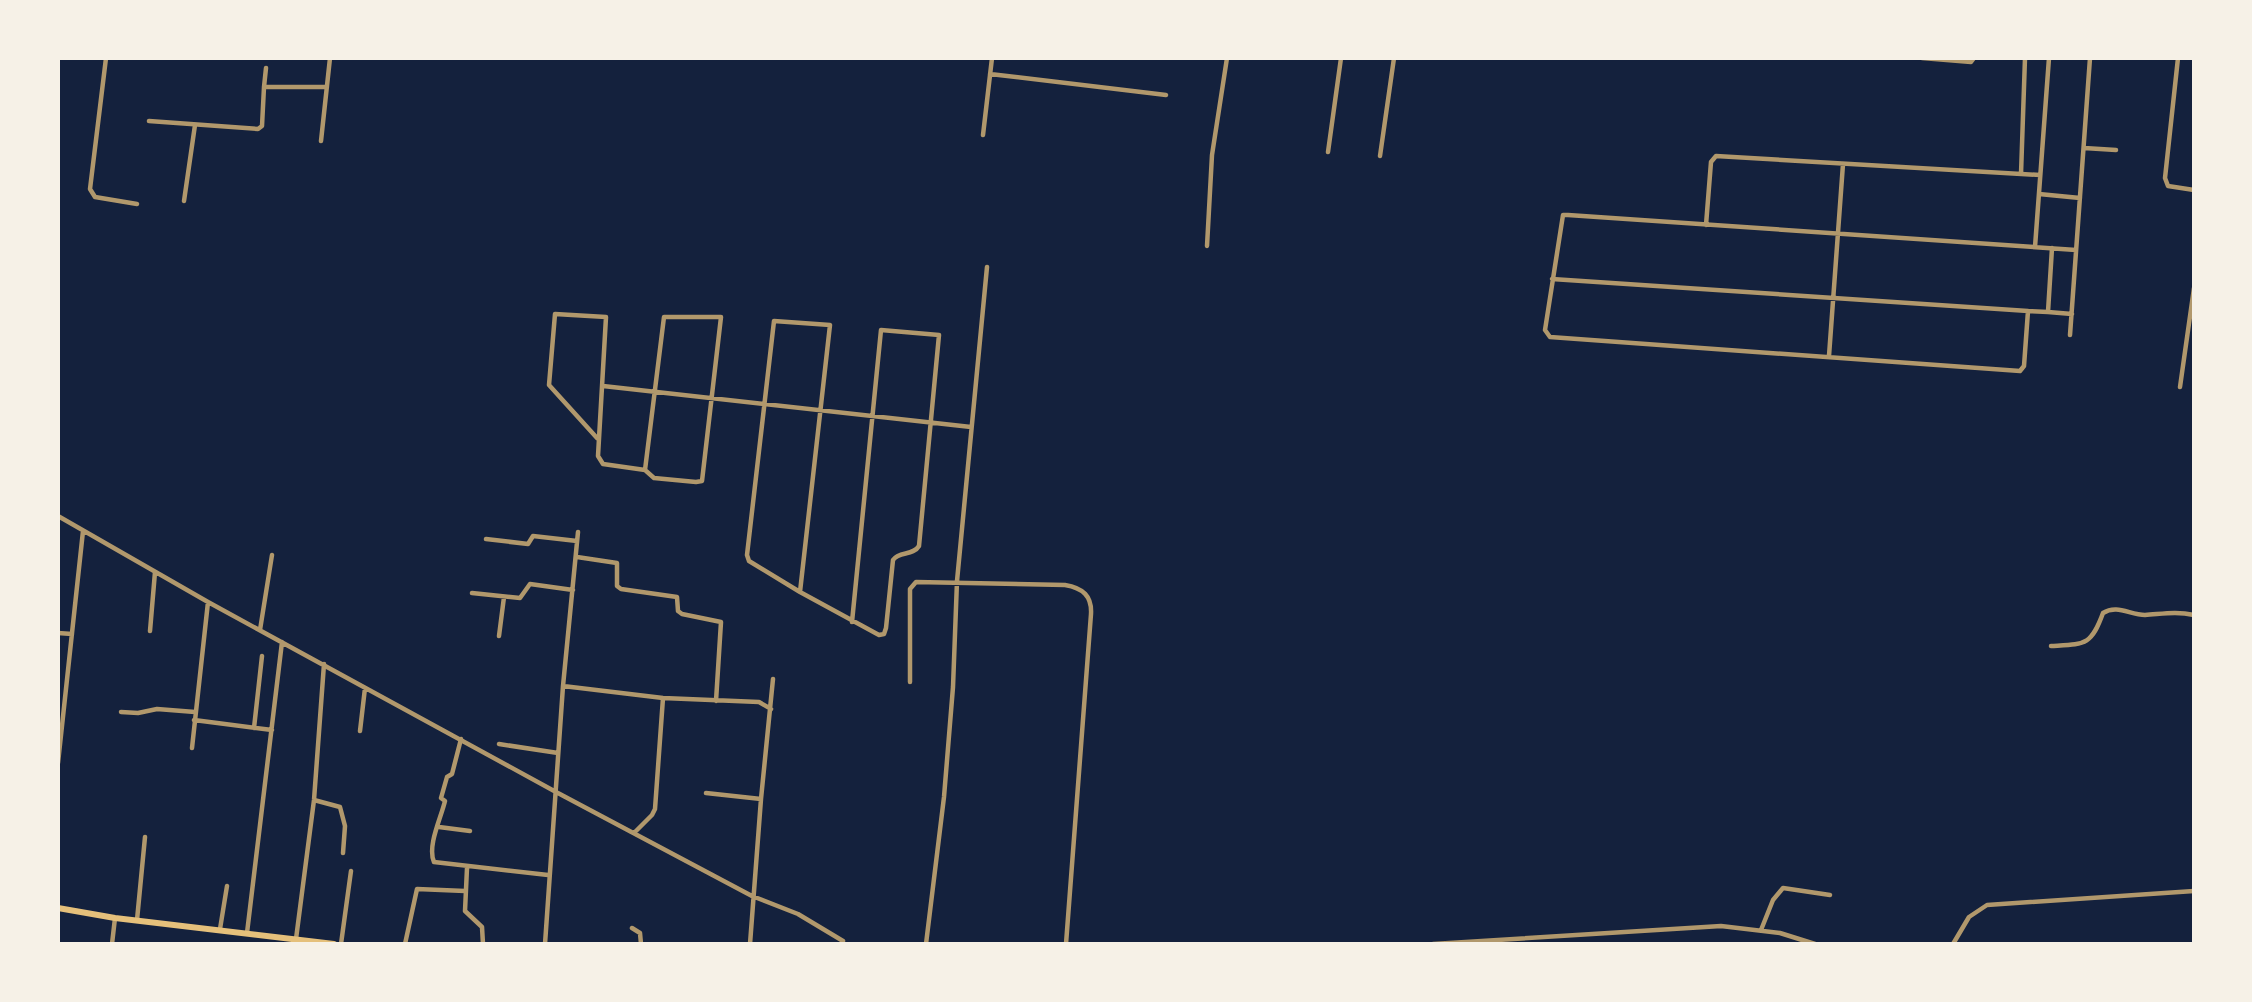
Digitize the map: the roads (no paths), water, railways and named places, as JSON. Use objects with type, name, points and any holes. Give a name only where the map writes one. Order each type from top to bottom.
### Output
[{"type":"main road","points":[[58,908],[115,918],[220,928],[334,944]]},
{"type":"street","points":[[106,58],[90,189],[95,197],[137,204]]},
{"type":"street","points":[[321,141],[330,58]]},
{"type":"street","points":[[983,135],[992,58]]},
{"type":"street","points":[[1207,246],[1212,155],[1227,58]]},
{"type":"street","points":[[1328,153],[1341,58]]},
{"type":"street","points":[[1380,156],[1394,58]]},
{"type":"street","points":[[1922,58],[1971,62],[1974,58]]},
{"type":"street","points":[[2021,174],[2025,58]]},
{"type":"street","points":[[2035,247],[2049,58]]},
{"type":"street","points":[[2070,335],[2090,58]]},
{"type":"street","points":[[2178,58],[2166,178],[2168,186],[2193,190]]},
{"type":"street","points":[[148,121],[258,129],[262,126],[266,68]]},
{"type":"street","points":[[990,74],[1166,95]]},
{"type":"street","points":[[264,87],[327,87]]},
{"type":"street","points":[[184,201],[195,124]]},
{"type":"street","points":[[2084,148],[2116,150]]},
{"type":"street","points":[[1706,225],[1713,157],[2040,176]]},
{"type":"street","points":[[1829,356],[1843,164]]},
{"type":"street","points":[[2039,194],[2080,198]]},
{"type":"street","points":[[2028,310],[2024,366],[2020,371],[1550,337],[1546,333],[1545,326],[1563,215],[2076,250]]},
{"type":"street","points":[[2048,312],[2052,248]]},
{"type":"street","points":[[926,944],[946,775],[953,687],[957,581],[987,267]]},
{"type":"street","points":[[1552,279],[1832,296],[2072,314]]},
{"type":"street","points":[[2180,387],[2193,288]]},
{"type":"street","points":[[597,438],[549,385],[553,318],[557,313],[606,317],[603,386],[597,438],[598,456],[603,464],[645,470],[654,478],[701,482],[721,317],[664,317],[645,470]]},
{"type":"street","points":[[800,592],[830,325],[774,321],[747,555],[753,564],[800,592],[852,622],[879,635],[886,631],[893,561],[899,555],[913,552],[919,546],[940,339],[936,334],[881,330],[852,622]]},
{"type":"street","points":[[603,386],[970,427]]},
{"type":"street","points":[[58,516],[208,602],[556,792],[752,896],[798,914],[843,941]]},
{"type":"street","points":[[58,763],[61,709],[83,531]]},
{"type":"street","points":[[545,944],[548,875],[578,532]]},
{"type":"street","points":[[486,539],[528,544],[533,536],[578,541]]},
{"type":"street","points":[[260,630],[272,555]]},
{"type":"street","points":[[577,556],[617,563],[617,586],[621,589],[677,597],[678,611],[682,614],[721,622],[716,701]]},
{"type":"street","points":[[150,632],[155,572]]},
{"type":"street","points":[[910,682],[912,585],[916,582],[957,581],[1065,585],[1079,588],[1089,598],[1091,614],[1066,944]]},
{"type":"street","points":[[472,593],[523,597],[526,586],[530,584],[573,590]]},
{"type":"street","points":[[499,636],[504,597]]},
{"type":"street","points":[[192,748],[208,602]]},
{"type":"street","points":[[2051,646],[2082,644],[2090,640],[2100,626],[2103,613],[2110,609],[2146,615],[2175,612],[2193,615]]},
{"type":"street","points":[[58,633],[72,634]]},
{"type":"street","points":[[247,933],[282,642]]},
{"type":"street","points":[[254,728],[262,656]]},
{"type":"street","points":[[296,939],[314,800],[324,664]]},
{"type":"street","points":[[750,944],[752,896],[773,679]]},
{"type":"street","points":[[564,686],[663,698],[759,702],[771,709]]},
{"type":"street","points":[[360,731],[365,688]]},
{"type":"street","points":[[634,833],[655,809],[663,698]]},
{"type":"street","points":[[122,712],[138,713],[157,709],[195,712]]},
{"type":"street","points":[[194,720],[272,730]]},
{"type":"street","points":[[461,740],[452,774],[447,777],[441,798],[445,801],[432,856],[434,862],[467,868],[548,875]]},
{"type":"street","points":[[499,744],[558,753]]},
{"type":"street","points":[[706,793],[761,799]]},
{"type":"street","points":[[314,800],[340,807],[345,826],[343,853]]},
{"type":"street","points":[[439,827],[470,831]]},
{"type":"street","points":[[137,920],[145,837]]},
{"type":"street","points":[[467,868],[465,914],[479,923],[483,944]]},
{"type":"street","points":[[341,944],[351,871]]},
{"type":"street","points":[[220,928],[227,886]]},
{"type":"street","points":[[1761,930],[1773,900],[1783,888],[1830,895]]},
{"type":"street","points":[[405,944],[417,889],[465,891]]},
{"type":"street","points":[[1953,944],[1969,917],[1987,905],[2193,891]]},
{"type":"street","points":[[112,944],[115,918]]},
{"type":"street","points":[[1433,944],[1721,927],[1761,930],[1815,944]]},
{"type":"street","points":[[632,928],[640,933],[641,944]]}]
